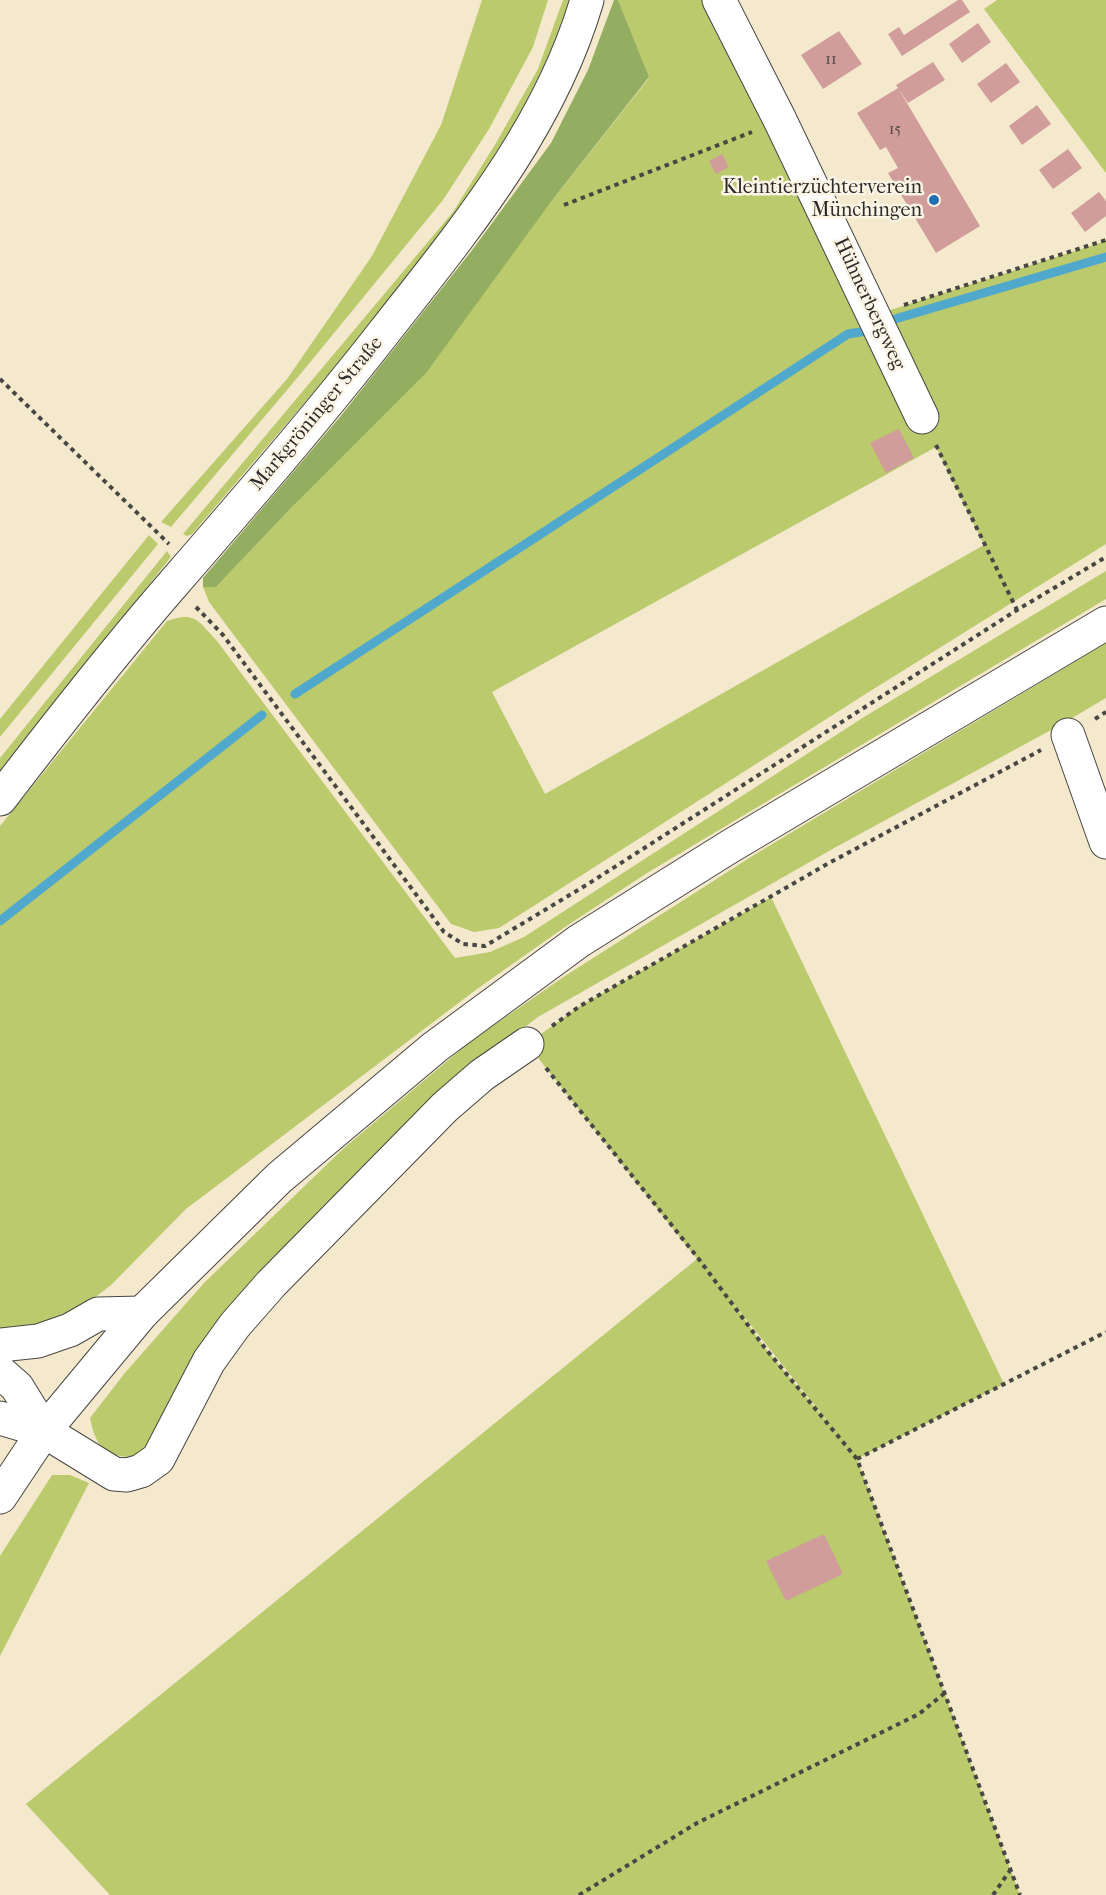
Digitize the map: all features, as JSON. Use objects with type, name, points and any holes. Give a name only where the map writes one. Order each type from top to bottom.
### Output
[{"type":"street","name":"Markgröninger Straße","points":[[0,799],[182,574],[333,398],[471,222],[513,159],[548,98],[578,32],[587,0]]},
{"type":"street","name":"Hühnerbergweg","points":[[719,0],[875,315],[922,417]]},
{"type":"street","points":[[0,1497],[44,1431],[142,1313],[279,1178],[435,1047],[560,955],[729,847],[1106,623]]},
{"type":"street","points":[[1068,735],[1106,842]]},
{"type":"street","points":[[0,1418],[44,1431],[114,1474],[128,1475],[141,1471],[159,1459],[209,1361],[271,1284],[445,1107],[482,1075],[527,1044]]},
{"type":"street","points":[[0,1344],[38,1341],[70,1330],[98,1314],[142,1313]]},
{"type":"street","points":[[0,1372],[17,1387],[44,1431]]},
{"type":"path","points":[[564,206],[780,120]]},
{"type":"path","points":[[875,315],[1106,240]]},
{"type":"path","points":[[0,379],[166,541],[182,574],[224,635],[444,932],[463,944],[485,946],[598,877],[1017,610],[1106,557]]},
{"type":"path","points":[[922,417],[1017,610]]},
{"type":"path","points":[[166,541],[174,532]]},
{"type":"path","points":[[1020,1895],[857,1459],[765,1347],[698,1258],[527,1044],[580,1006],[829,863],[1068,735],[1106,712]]},
{"type":"path","points":[[857,1459],[1106,1332]]},
{"type":"path","points":[[579,1895],[697,1823],[919,1714],[946,1692]]},
{"type":"path","points":[[993,1895],[1011,1868]]},
{"type":"green space","points":[[482,0],[548,0],[533,47],[489,129],[443,200],[298,377],[171,527],[161,522],[287,379],[372,256],[441,125]]},
{"type":"green space","points":[[563,0],[573,0],[550,63],[522,115],[447,231],[192,534],[187,536],[183,534],[453,212],[538,69]]},
{"type":"green space","points":[[614,0],[618,0],[649,77],[550,203],[426,373],[216,587],[203,587],[203,578],[340,417],[473,249],[551,143],[588,70]]},
{"type":"green space","points":[[618,0],[704,0],[875,315],[1106,241],[1106,544],[499,928],[474,932],[451,924],[209,602],[203,587],[216,587],[292,507],[550,203],[649,78]],"holes":[[[936,447],[984,545],[545,794],[492,692]]]},
{"type":"green space","points":[[997,0],[1106,0],[1106,173],[984,9]]},
{"type":"green space","points":[[149,535],[158,544],[0,737],[0,719]]},
{"type":"green space","points":[[167,551],[171,557],[0,771],[0,758]]},
{"type":"green space","points":[[1106,571],[1106,599],[647,873],[477,989],[186,1209],[111,1285],[80,1309],[37,1329],[0,1333],[0,826],[167,621],[184,617],[196,620],[217,641],[455,958],[490,952],[524,937],[864,717]]},
{"type":"green space","points":[[1106,643],[1106,698],[836,847],[538,1017],[487,1056],[158,1437],[130,1457],[107,1451],[99,1443],[93,1432],[90,1418],[124,1374],[204,1283],[344,1148],[471,1041],[565,976],[754,855]]},
{"type":"green space","points":[[771,897],[1004,1384],[857,1459],[1020,1895],[110,1895],[26,1804],[697,1259],[527,1044],[580,1006]],"holes":[[[730,1299],[828,1422],[765,1348]]]},
{"type":"green space","points":[[52,1475],[70,1475],[89,1483],[0,1656],[0,1556]]},
{"type":"building","points":[[958,0],[962,0],[970,12],[902,56],[888,34],[899,27],[904,35]]},
{"type":"building","points":[[978,23],[991,42],[962,63],[949,44]]},
{"type":"building","points":[[839,31],[862,64],[823,89],[801,55]]},
{"type":"building","points":[[933,62],[945,80],[908,103],[896,85]]},
{"type":"building","points":[[1006,63],[1020,82],[991,103],[977,84]]},
{"type":"building","name":"Kleintierzüchterverein Münchingen","points":[[898,88],[980,226],[936,253],[888,173],[898,168],[886,147],[880,150],[857,113]]},
{"type":"building","points":[[1037,105],[1051,124],[1022,145],[1009,126]]},
{"type":"building","points":[[1068,149],[1082,168],[1053,189],[1039,170]]},
{"type":"building","points":[[722,154],[729,167],[716,174],[709,161]]},
{"type":"building","points":[[1099,192],[1106,201],[1106,216],[1085,232],[1071,213]]},
{"type":"building","points":[[899,429],[914,458],[886,473],[870,443]]},
{"type":"building","points":[[824,1534],[843,1574],[786,1601],[766,1561]]},
{"type":"waterway","points":[[895,319],[1106,257]]},
{"type":"waterway","points":[[295,694],[848,334],[867,331]]},
{"type":"waterway","points":[[0,921],[262,715]]},
{"type":"place","name":"Kleintierzüchterverein Münchingen","points":[[934,200]]}]
